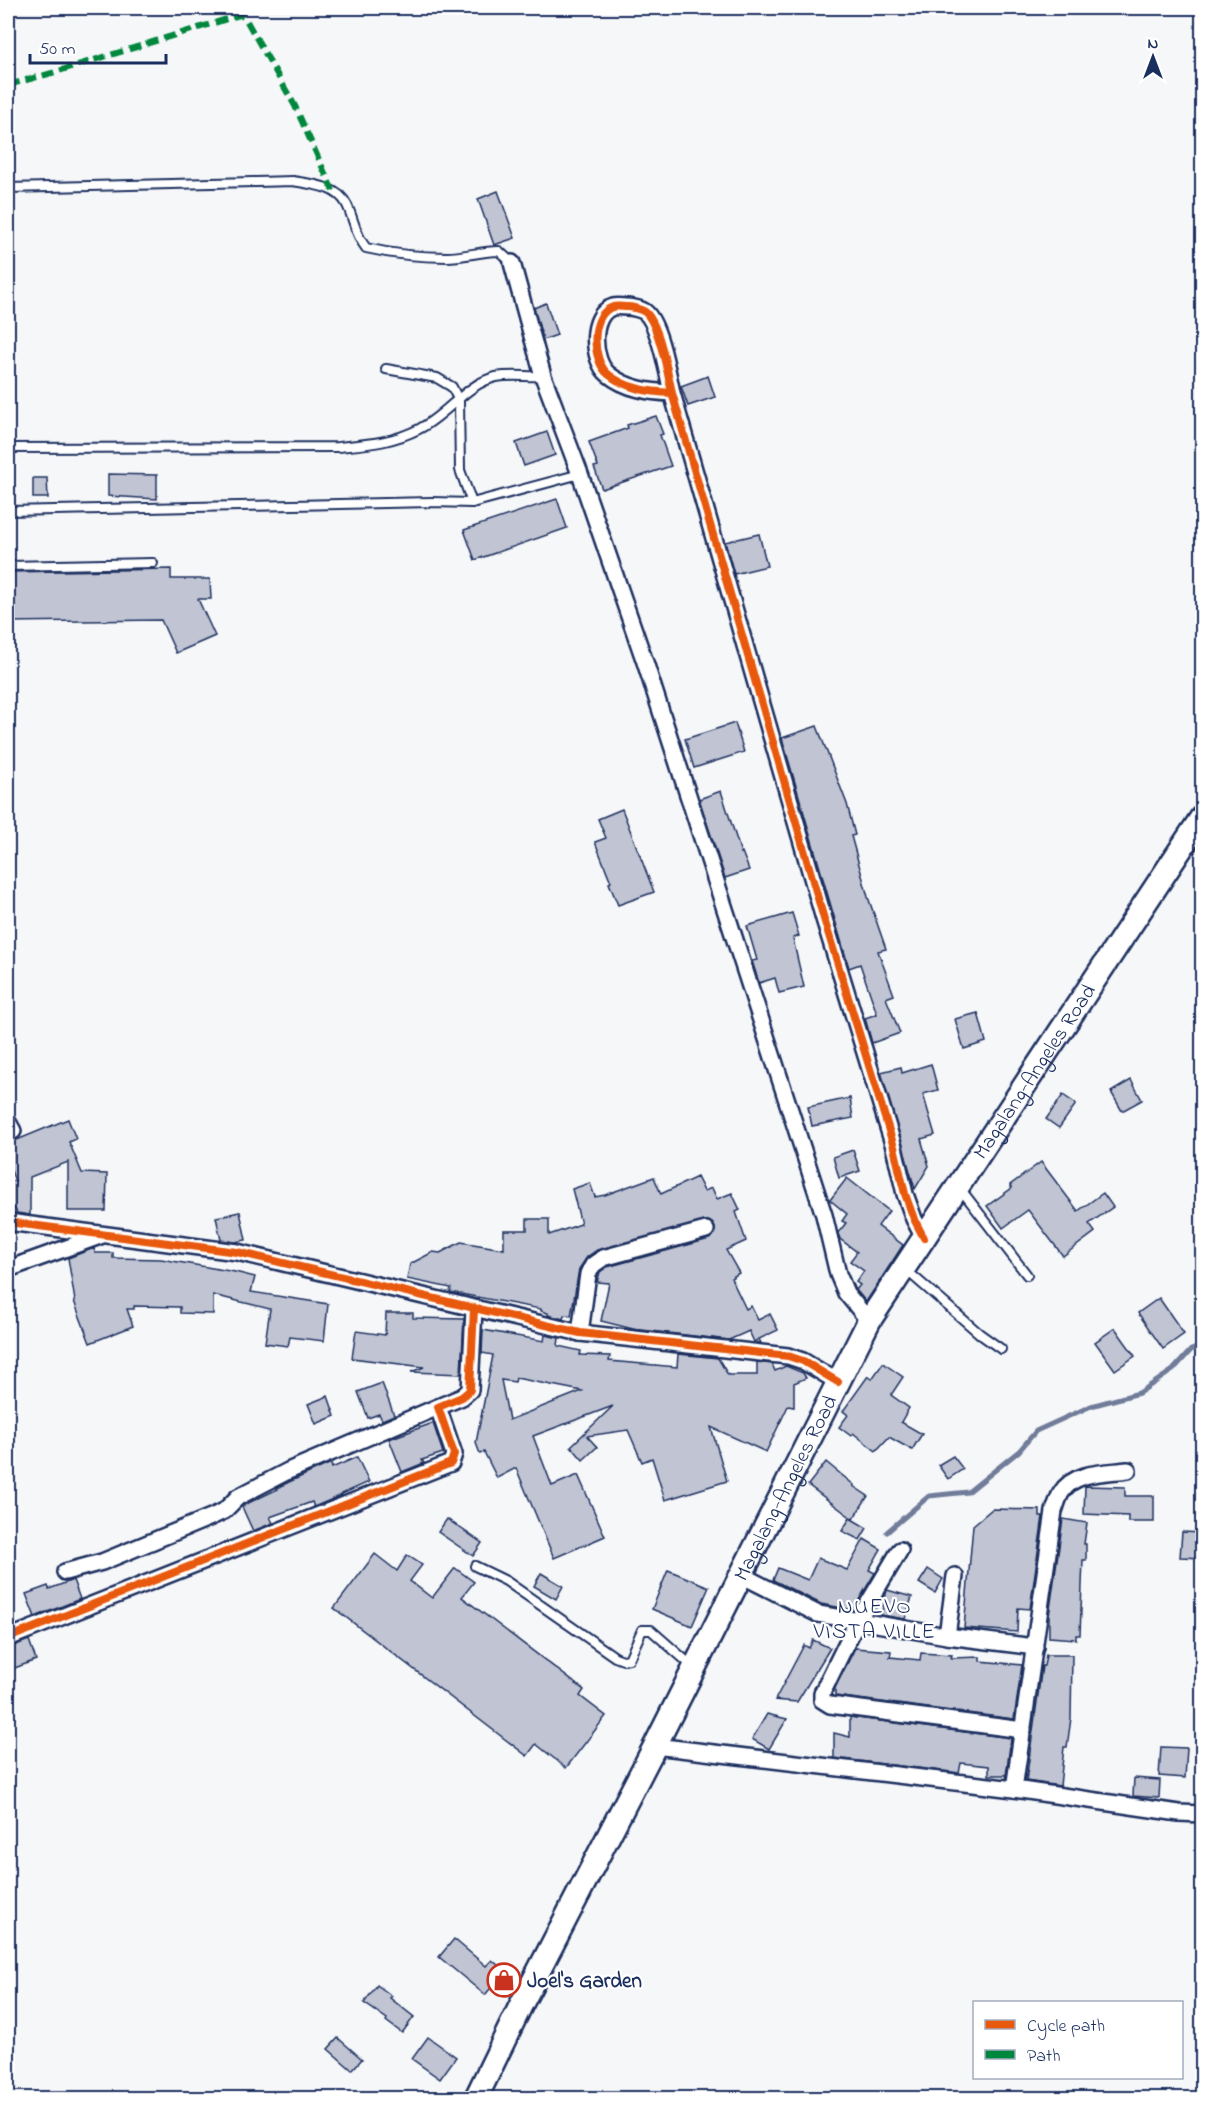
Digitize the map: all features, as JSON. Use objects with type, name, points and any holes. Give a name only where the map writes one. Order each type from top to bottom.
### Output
[{"type":"main road","name":"Magalang-Angeles Road","points":[[476,2098],[521,2005],[655,1746],[869,1321],[1203,817]]},
{"type":"street","points":[[512,263],[543,376],[580,474],[645,662],[824,1215],[838,1274],[846,1293],[869,1321]]},
{"type":"street","points":[[672,393],[648,392],[624,384],[606,373],[595,353],[600,316],[612,307],[629,307],[644,311],[656,328],[672,393],[824,919],[894,1147],[905,1194],[924,1238]]},
{"type":"street","points":[[8,1222],[237,1252],[580,1333],[788,1356],[803,1361],[838,1382]]},
{"type":"street","points":[[580,1333],[588,1274],[593,1265],[603,1258],[706,1230]]},
{"type":"street","points":[[8,1269],[103,1235]]},
{"type":"street","points":[[65,1572],[102,1562],[211,1517],[224,1511],[238,1497],[288,1471],[462,1397],[470,1390],[474,1309]]},
{"type":"street","points":[[8,1638],[451,1463],[454,1454],[438,1407]]},
{"type":"street","points":[[1014,1790],[1054,1511],[1061,1492],[1072,1481],[1087,1475],[1128,1470]]},
{"type":"street","points":[[900,1550],[858,1622],[822,1693],[822,1700],[830,1705],[1023,1730]]},
{"type":"street","points":[[741,1575],[818,1614],[947,1636],[1035,1647]]},
{"type":"street","points":[[947,1636],[955,1576]]},
{"type":"street","points":[[655,1746],[1014,1790],[1179,1813],[1203,1814]]},
{"type":"lane","points":[[8,189],[293,181],[333,191],[347,203],[357,236],[366,248],[402,255],[449,257],[483,251],[499,251],[512,263]]},
{"type":"lane","points":[[386,369],[437,378],[452,387],[459,401],[460,470],[472,503]]},
{"type":"lane","points":[[8,448],[338,447],[389,441],[422,428],[459,401],[472,388],[495,377],[543,376]]},
{"type":"lane","points":[[8,511],[420,502],[472,503],[580,474]]},
{"type":"lane","points":[[8,566],[153,563]]},
{"type":"lane","points":[[958,1186],[1027,1275]]},
{"type":"lane","points":[[903,1268],[980,1335],[1001,1349]]},
{"type":"lane","points":[[475,1566],[506,1581],[615,1657],[628,1659],[642,1630],[651,1630],[694,1667]]},
{"type":"building","points":[[498,191],[515,238],[494,245],[478,199]]},
{"type":"building","points":[[546,303],[557,335],[543,340],[534,308]]},
{"type":"building","points":[[708,376],[715,397],[688,406],[681,386]]},
{"type":"building","points":[[656,416],[671,466],[602,489],[594,467],[598,466],[589,442],[628,428],[627,425]]},
{"type":"building","points":[[547,432],[555,455],[524,466],[516,443]]},
{"type":"building","points":[[108,474],[157,475],[157,499],[108,496]]},
{"type":"building","points":[[33,478],[47,478],[48,498],[33,498]]},
{"type":"building","points":[[557,499],[567,528],[475,560],[464,530]]},
{"type":"building","points":[[759,534],[767,566],[734,574],[725,542]]},
{"type":"building","points":[[171,569],[171,579],[210,579],[211,599],[198,599],[215,636],[176,653],[161,620],[8,622],[8,572]]},
{"type":"building","points":[[735,723],[744,752],[694,768],[685,739]]},
{"type":"building","points":[[817,726],[847,804],[855,835],[851,836],[868,897],[886,949],[878,951],[894,995],[886,998],[900,1033],[872,1043],[865,1018],[877,1014],[860,964],[849,968],[782,738]]},
{"type":"building","points":[[721,791],[741,853],[749,870],[725,878],[699,799]]},
{"type":"building","points":[[622,809],[654,892],[618,905],[595,842],[606,838],[598,819]]},
{"type":"building","points":[[792,913],[799,936],[793,938],[804,987],[779,993],[775,978],[759,983],[752,961],[757,960],[747,926]]},
{"type":"building","points":[[978,1013],[986,1042],[964,1049],[955,1019]]},
{"type":"building","points":[[931,1064],[938,1090],[923,1094],[935,1135],[921,1139],[929,1166],[915,1189],[881,1072],[901,1067],[902,1073]]},
{"type":"building","points":[[1131,1080],[1142,1100],[1122,1111],[1111,1092]]},
{"type":"building","points":[[1063,1095],[1076,1104],[1059,1128],[1046,1119]]},
{"type":"building","points":[[850,1098],[853,1118],[812,1126],[808,1107]]},
{"type":"building","points":[[68,1119],[76,1139],[69,1142],[82,1173],[107,1174],[106,1211],[68,1211],[68,1162],[30,1177],[30,1215],[17,1213],[15,1209],[8,1209],[8,1181],[15,1181],[8,1163],[8,1139],[17,1140]]},
{"type":"building","points":[[853,1150],[860,1171],[839,1178],[833,1157]]},
{"type":"building","points":[[1041,1162],[1078,1211],[1103,1193],[1113,1207],[1089,1224],[1095,1232],[1063,1256],[1028,1210],[1003,1228],[987,1206],[1012,1188],[1010,1185]]},
{"type":"building","points":[[654,1177],[661,1194],[697,1177],[704,1191],[712,1188],[717,1199],[732,1193],[740,1210],[736,1212],[746,1241],[726,1250],[739,1273],[731,1278],[746,1309],[751,1306],[758,1320],[770,1314],[778,1330],[759,1339],[761,1343],[757,1343],[757,1340],[754,1342],[749,1331],[729,1340],[633,1329],[601,1321],[609,1283],[597,1282],[600,1272],[607,1267],[709,1239],[713,1236],[715,1228],[708,1221],[597,1250],[587,1257],[579,1269],[571,1316],[564,1315],[563,1319],[548,1315],[541,1309],[450,1292],[451,1288],[407,1279],[410,1264],[433,1252],[440,1253],[461,1242],[504,1249],[504,1230],[527,1230],[527,1219],[549,1219],[549,1235],[581,1224],[572,1189],[590,1183],[595,1197]]},
{"type":"building","points":[[847,1178],[889,1211],[878,1226],[903,1245],[866,1302],[856,1290],[860,1285],[856,1282],[864,1271],[850,1261],[857,1252],[840,1239],[838,1233],[846,1223],[842,1221],[847,1214],[830,1200]]},
{"type":"building","points":[[240,1212],[246,1240],[235,1242],[221,1240],[216,1217]]},
{"type":"building","points":[[94,1248],[95,1253],[113,1253],[113,1258],[161,1259],[235,1272],[255,1277],[251,1292],[328,1304],[324,1341],[290,1337],[288,1346],[265,1343],[270,1309],[213,1295],[213,1314],[180,1313],[180,1307],[134,1306],[134,1309],[127,1309],[133,1326],[90,1343],[74,1301],[68,1258]]},
{"type":"building","points":[[1159,1298],[1184,1334],[1163,1349],[1138,1313]]},
{"type":"building","points":[[386,1313],[413,1313],[413,1318],[464,1319],[461,1374],[411,1372],[424,1367],[352,1358],[356,1331],[385,1335]]},
{"type":"building","points":[[1115,1328],[1135,1356],[1115,1370],[1095,1342]]},
{"type":"building","points":[[483,1330],[544,1341],[545,1335],[559,1338],[558,1346],[581,1351],[580,1355],[610,1356],[609,1361],[677,1367],[678,1354],[718,1358],[728,1375],[757,1375],[757,1362],[772,1364],[775,1371],[786,1366],[803,1373],[806,1378],[794,1383],[794,1407],[788,1406],[766,1452],[711,1427],[727,1481],[665,1500],[652,1458],[642,1462],[628,1430],[587,1436],[597,1447],[583,1460],[571,1446],[613,1406],[533,1436],[552,1486],[578,1475],[605,1536],[554,1558],[516,1468],[497,1478],[484,1452],[480,1454],[476,1443],[493,1355],[482,1353]],"holes":[[[516,1378],[582,1391],[509,1420],[501,1380],[515,1382]]]},
{"type":"building","points":[[883,1363],[903,1377],[891,1395],[909,1408],[901,1422],[922,1434],[912,1450],[889,1437],[876,1451],[853,1433],[851,1436],[839,1427],[848,1415],[843,1411],[868,1376],[872,1379]]},
{"type":"building","points":[[382,1383],[394,1415],[382,1420],[379,1414],[368,1418],[358,1392]]},
{"type":"building","points":[[328,1396],[335,1416],[316,1424],[308,1404]]},
{"type":"building","points":[[433,1423],[443,1453],[422,1460],[424,1463],[402,1472],[389,1439]]},
{"type":"building","points":[[953,1456],[963,1469],[948,1479],[938,1465]]},
{"type":"building","points":[[357,1457],[369,1482],[314,1507],[312,1502],[270,1517],[273,1523],[253,1531],[242,1507],[244,1505],[329,1464],[332,1468]]},
{"type":"building","points":[[826,1462],[868,1496],[853,1519],[808,1485]]},
{"type":"building","points":[[1085,1486],[1125,1487],[1125,1496],[1154,1496],[1154,1522],[1128,1522],[1128,1516],[1084,1514]]},
{"type":"building","points":[[992,1509],[1040,1510],[1040,1516],[1043,1516],[1030,1609],[1018,1608],[1017,1632],[964,1628],[973,1525]]},
{"type":"building","points":[[850,1518],[867,1528],[860,1540],[842,1531]]},
{"type":"building","points":[[447,1519],[482,1543],[473,1556],[438,1532]]},
{"type":"building","points":[[1063,1519],[1087,1523],[1080,1635],[1076,1635],[1076,1639],[1049,1637],[1049,1616]]},
{"type":"building","points":[[1182,1532],[1203,1533],[1203,1558],[1180,1557]]},
{"type":"building","points":[[864,1539],[881,1549],[869,1570],[875,1573],[853,1610],[821,1604],[773,1580],[778,1568],[808,1580],[818,1558],[847,1570]]},
{"type":"building","points":[[375,1554],[397,1571],[407,1555],[422,1565],[410,1581],[432,1598],[455,1568],[474,1582],[462,1597],[584,1690],[580,1696],[606,1716],[566,1768],[536,1744],[527,1756],[334,1608]]},
{"type":"building","points":[[928,1569],[943,1579],[935,1593],[919,1583]]},
{"type":"building","points":[[668,1570],[709,1587],[692,1626],[652,1609]]},
{"type":"building","points":[[541,1573],[563,1586],[556,1599],[534,1586]]},
{"type":"building","points":[[73,1580],[80,1599],[35,1617],[26,1594]]},
{"type":"building","points":[[887,1590],[912,1597],[905,1619],[881,1615]]},
{"type":"building","points":[[29,1640],[36,1660],[12,1669],[8,1658],[8,1648]]},
{"type":"building","points":[[813,1640],[830,1648],[797,1702],[775,1700],[804,1645],[809,1648]]},
{"type":"building","points":[[855,1648],[891,1651],[890,1657],[920,1660],[921,1653],[952,1655],[951,1658],[980,1657],[980,1661],[1022,1665],[1014,1719],[835,1696],[835,1688]]},
{"type":"building","points":[[1046,1655],[1072,1655],[1071,1718],[1067,1747],[1064,1747],[1060,1786],[1026,1781],[1042,1666],[1044,1666]]},
{"type":"building","points":[[767,1714],[787,1719],[769,1749],[752,1739]]},
{"type":"building","points":[[850,1717],[1011,1738],[1006,1775],[989,1775],[989,1766],[961,1763],[959,1773],[834,1758],[834,1733],[850,1737]]},
{"type":"building","points":[[1161,1747],[1187,1748],[1185,1778],[1159,1776]]},
{"type":"building","points":[[1134,1778],[1160,1780],[1159,1798],[1133,1796]]},
{"type":"building","points":[[454,1939],[486,1966],[492,1960],[505,1971],[485,1995],[439,1957]]},
{"type":"building","points":[[377,1985],[414,2017],[402,2033],[364,2003]]},
{"type":"building","points":[[428,2037],[456,2057],[440,2079],[412,2059]]},
{"type":"building","points":[[338,2038],[362,2059],[352,2070],[328,2049]]},
{"type":"waterway","points":[[887,1532],[929,1496],[968,1492],[1019,1451],[1036,1431],[1091,1406],[1139,1393],[1173,1370],[1191,1350],[1202,1346]]},
{"type":"marked path","points":[[8,85],[240,15],[245,18],[295,106],[333,191]]},
{"type":"cycle path","points":[[672,393],[647,391],[630,386],[615,379],[603,368],[596,349],[595,338],[600,319],[605,311],[613,307],[639,309],[650,318],[659,337],[672,393],[824,919],[894,1147],[905,1194],[924,1238]]},
{"type":"cycle path","points":[[8,1222],[237,1252],[580,1333],[788,1356],[803,1361],[838,1382]]},
{"type":"cycle path","points":[[8,1638],[451,1463],[454,1454],[438,1407],[462,1397],[470,1390],[474,1309]]},
{"type":"place","name":"Joel's Garden","points":[[504,1980]]},
{"type":"district","name":"NUEVO VISTA VILLE","points":[[875,1618]]}]
